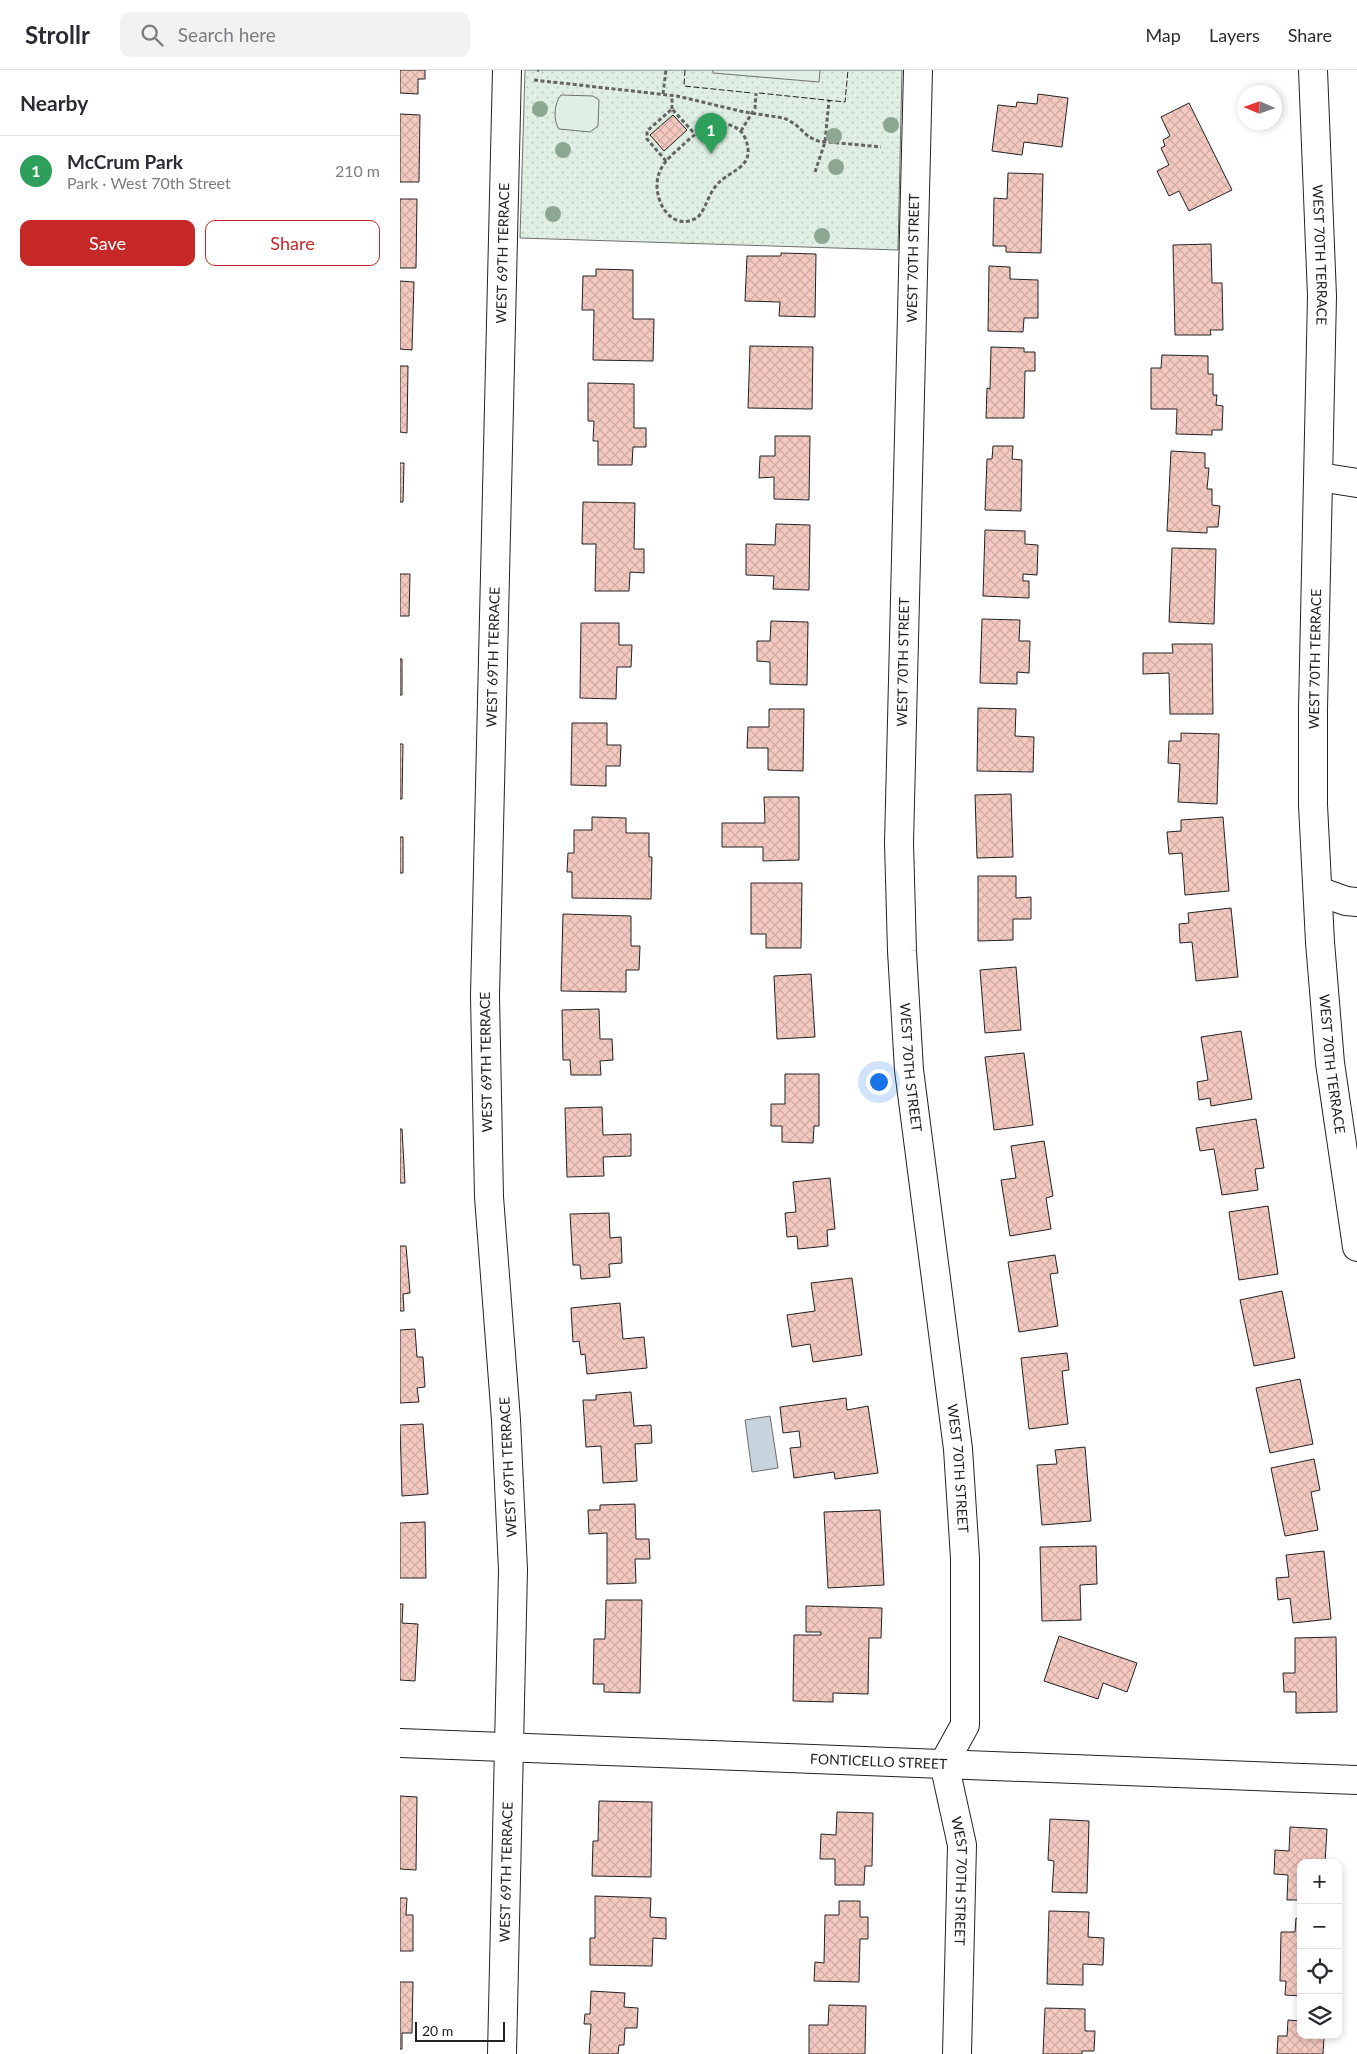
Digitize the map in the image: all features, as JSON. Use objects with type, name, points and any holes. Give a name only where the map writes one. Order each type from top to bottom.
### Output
[{"type":"street","name":"WEST 69TH TERRACE","points":[[502,2054],[513,1570],[506,1420],[490,1197],[484,996],[507,70]]},
{"type":"street","name":"WEST 70TH STREET","points":[[918,70],[899,843],[902,951],[909,1070],[958,1449],[965,1558],[966,1725],[944,1763],[962,1845],[957,2054]]},
{"type":"street","name":"WEST 70TH TERRACE","points":[[1313,70],[1322,296],[1313,805],[1330,1063],[1357,1247]]},
{"type":"street","points":[[1319,477],[1357,483]]},
{"type":"street","points":[[1318,891],[1357,902]]},
{"type":"street","name":"FONTICELLO STREET","points":[[400,1743],[1357,1780]]},
{"type":"path","points":[[663,94],[666,70]]},
{"type":"path","points":[[534,75],[534,80],[537,82],[672,95],[752,113],[784,118],[795,124],[809,137],[825,142],[881,147]]},
{"type":"path","points":[[741,131],[752,113],[756,93]]},
{"type":"path","points":[[672,95],[672,109],[695,134]]},
{"type":"path","points":[[815,172],[825,142],[829,100]]},
{"type":"path","points":[[666,161],[646,135],[647,131],[672,109]]},
{"type":"path","points":[[722,123],[734,126],[741,131],[748,149],[746,160],[738,170],[716,186],[703,211],[693,221],[678,222],[665,212],[657,194],[659,172],[666,161],[695,134],[707,126],[722,123]]},
{"type":"green space","points":[[525,70],[902,70],[898,250],[520,238]]},
{"type":"green space","points":[[713,70],[820,70],[819,82],[713,73]]},
{"type":"green space","points":[[561,95],[593,96],[599,100],[598,126],[590,132],[559,129],[555,112]]},
{"type":"shaded area","points":[[770,1416],[778,1468],[752,1472],[745,1420]]},
{"type":"building","points":[[400,70],[425,70],[425,79],[418,79],[418,94],[400,93]]},
{"type":"building","points":[[1038,94],[1068,98],[1062,147],[1024,142],[1022,155],[992,151],[998,105],[1016,107],[1017,102],[1037,104]]},
{"type":"building","points":[[1189,103],[1232,190],[1189,211],[1179,191],[1169,196],[1157,171],[1169,165],[1161,148],[1165,146],[1163,140],[1170,136],[1161,117]]},
{"type":"building","points":[[400,114],[420,115],[419,182],[400,182]]},
{"type":"building","points":[[673,115],[687,130],[664,151],[650,135]]},
{"type":"building","points":[[1008,173],[1043,174],[1041,253],[1006,252],[1006,246],[993,246],[994,198],[1007,199]]},
{"type":"building","points":[[400,199],[417,199],[416,268],[400,268]]},
{"type":"building","points":[[1211,244],[1212,283],[1222,283],[1223,330],[1210,330],[1211,335],[1175,335],[1173,245]]},
{"type":"building","points":[[781,253],[816,254],[815,317],[779,316],[780,302],[745,301],[747,256],[781,256]]},
{"type":"building","points":[[989,266],[1010,267],[1010,279],[1038,280],[1038,318],[1024,318],[1023,332],[988,331]]},
{"type":"building","points":[[596,269],[633,270],[633,319],[654,319],[653,361],[593,360],[594,310],[582,310],[583,276],[596,276]]},
{"type":"building","points":[[400,281],[414,282],[412,350],[400,349]]},
{"type":"building","points":[[750,346],[813,347],[812,409],[748,408]]},
{"type":"building","points":[[991,347],[1024,348],[1024,352],[1035,352],[1035,371],[1025,371],[1024,418],[986,418],[987,388],[990,389]]},
{"type":"building","points":[[1162,355],[1208,356],[1208,374],[1213,374],[1213,395],[1217,395],[1216,405],[1223,406],[1222,430],[1212,430],[1212,435],[1176,434],[1177,409],[1151,409],[1151,368],[1161,368]]},
{"type":"building","points":[[400,366],[408,366],[407,433],[400,432]]},
{"type":"building","points":[[588,383],[634,384],[634,428],[646,428],[646,447],[633,447],[632,465],[598,465],[598,441],[593,441],[594,421],[588,421]]},
{"type":"building","points":[[775,436],[810,436],[809,500],[774,499],[774,477],[759,478],[760,456],[775,456]]},
{"type":"building","points":[[993,446],[1013,446],[1012,459],[1022,460],[1021,511],[985,510],[987,459],[992,459]]},
{"type":"building","points":[[1171,451],[1205,453],[1205,468],[1209,468],[1207,489],[1212,489],[1212,505],[1220,506],[1218,527],[1207,527],[1207,533],[1167,531]]},
{"type":"building","points":[[400,463],[404,463],[403,502],[400,502]]},
{"type":"building","points":[[583,502],[635,503],[634,549],[644,549],[644,573],[630,572],[629,591],[595,591],[596,544],[582,544]]},
{"type":"building","points":[[776,524],[810,525],[809,590],[773,589],[774,576],[746,575],[746,544],[775,545]]},
{"type":"building","points":[[985,530],[1025,531],[1025,544],[1038,545],[1037,575],[1023,574],[1023,581],[1029,581],[1029,598],[983,596]]},
{"type":"building","points":[[1172,548],[1216,549],[1214,624],[1169,622]]},
{"type":"building","points":[[400,574],[410,574],[409,616],[400,616]]},
{"type":"building","points":[[982,619],[1020,620],[1019,641],[1030,641],[1029,673],[1017,672],[1017,684],[980,683]]},
{"type":"building","points":[[771,621],[808,622],[807,685],[770,684],[770,662],[757,661],[757,641],[770,641]]},
{"type":"building","points":[[581,623],[619,623],[619,645],[632,645],[631,667],[617,667],[616,699],[580,698]]},
{"type":"building","points":[[1172,644],[1212,644],[1213,714],[1170,714],[1169,673],[1143,674],[1143,653],[1173,653]]},
{"type":"building","points":[[400,659],[402,659],[402,695],[400,695]]},
{"type":"building","points":[[978,708],[1016,709],[1015,736],[1034,737],[1033,772],[977,771]]},
{"type":"building","points":[[769,709],[804,709],[803,771],[768,770],[768,748],[747,748],[748,727],[769,727]]},
{"type":"building","points":[[572,723],[607,723],[607,745],[621,745],[620,766],[606,766],[606,786],[571,785]]},
{"type":"building","points":[[1181,733],[1219,734],[1217,804],[1178,802],[1180,764],[1168,763],[1169,741],[1181,741]]},
{"type":"building","points":[[400,744],[403,744],[402,799],[400,799]]},
{"type":"building","points":[[1011,794],[1013,857],[977,858],[975,795]]},
{"type":"building","points":[[764,797],[799,797],[799,860],[763,861],[763,847],[722,847],[722,823],[765,823]]},
{"type":"building","points":[[592,817],[626,818],[626,833],[649,833],[649,857],[652,857],[651,899],[572,898],[572,872],[567,872],[568,853],[574,853],[574,830],[592,830]]},
{"type":"building","points":[[1223,817],[1229,891],[1185,895],[1182,853],[1169,854],[1167,832],[1181,831],[1181,820]]},
{"type":"building","points":[[400,837],[403,837],[403,873],[400,873]]},
{"type":"building","points":[[978,876],[1016,876],[1016,898],[1031,897],[1031,919],[1013,919],[1013,940],[978,941]]},
{"type":"building","points":[[751,883],[802,883],[801,948],[766,948],[766,934],[751,934]]},
{"type":"building","points":[[1231,908],[1238,977],[1196,981],[1192,942],[1180,943],[1179,924],[1189,923],[1188,913]]},
{"type":"building","points":[[563,914],[631,916],[631,946],[640,946],[639,970],[626,970],[626,992],[561,991]]},
{"type":"building","points":[[1016,967],[1021,1030],[985,1033],[980,970]]},
{"type":"building","points":[[811,974],[815,1037],[777,1039],[774,976]]},
{"type":"building","points":[[599,1009],[600,1039],[612,1039],[613,1060],[600,1061],[601,1075],[571,1075],[570,1060],[563,1060],[562,1010]]},
{"type":"building","points":[[1241,1031],[1252,1099],[1211,1106],[1210,1098],[1199,1100],[1197,1082],[1208,1080],[1201,1037]]},
{"type":"building","points":[[1024,1053],[1033,1125],[994,1130],[985,1057]]},
{"type":"building","points":[[785,1074],[819,1074],[819,1126],[814,1126],[813,1143],[782,1142],[782,1126],[771,1126],[771,1104],[785,1104]]},
{"type":"building","points":[[602,1107],[603,1135],[631,1134],[631,1156],[603,1157],[604,1176],[567,1177],[565,1108]]},
{"type":"building","points":[[1256,1119],[1264,1168],[1255,1169],[1258,1190],[1222,1195],[1214,1149],[1200,1151],[1196,1128]]},
{"type":"building","points":[[400,1129],[402,1129],[405,1183],[400,1183]]},
{"type":"building","points":[[1044,1141],[1053,1196],[1046,1198],[1051,1229],[1010,1236],[1001,1180],[1016,1178],[1011,1146]]},
{"type":"building","points":[[830,1178],[835,1229],[827,1230],[828,1246],[798,1249],[797,1236],[787,1237],[785,1213],[796,1212],[793,1182]]},
{"type":"building","points":[[1268,1206],[1278,1274],[1239,1280],[1229,1212]]},
{"type":"building","points":[[609,1213],[610,1238],[621,1237],[622,1263],[609,1264],[610,1277],[581,1279],[580,1265],[573,1265],[570,1214]]},
{"type":"building","points":[[400,1246],[406,1246],[410,1293],[403,1294],[404,1311],[400,1311]]},
{"type":"building","points":[[1055,1255],[1058,1273],[1050,1274],[1058,1326],[1019,1332],[1008,1262]]},
{"type":"building","points":[[852,1278],[862,1355],[813,1362],[810,1344],[792,1347],[787,1315],[815,1311],[811,1283]]},
{"type":"building","points":[[1282,1291],[1295,1358],[1254,1366],[1240,1300]]},
{"type":"building","points":[[620,1303],[623,1339],[644,1337],[647,1368],[587,1374],[585,1354],[581,1355],[579,1341],[573,1342],[571,1308]]},
{"type":"building","points":[[415,1329],[417,1357],[423,1357],[425,1387],[417,1388],[419,1402],[400,1403],[400,1330]]},
{"type":"building","points":[[1067,1353],[1069,1370],[1062,1371],[1068,1424],[1029,1429],[1021,1358]]},
{"type":"building","points":[[1300,1379],[1313,1444],[1270,1453],[1256,1388]]},
{"type":"building","points":[[631,1392],[634,1426],[651,1425],[652,1443],[635,1444],[637,1481],[603,1483],[601,1446],[586,1447],[583,1400],[596,1400],[596,1395]]},
{"type":"building","points":[[846,1398],[847,1410],[868,1406],[878,1473],[835,1479],[834,1472],[794,1478],[790,1448],[801,1447],[799,1431],[783,1433],[780,1407]]},
{"type":"building","points":[[423,1424],[428,1494],[402,1496],[400,1425]]},
{"type":"building","points":[[1085,1447],[1091,1521],[1042,1525],[1037,1465],[1057,1464],[1055,1450]]},
{"type":"building","points":[[1314,1459],[1320,1490],[1311,1492],[1318,1530],[1285,1536],[1271,1468]]},
{"type":"building","points":[[635,1504],[636,1539],[649,1539],[650,1559],[635,1559],[636,1583],[607,1584],[607,1533],[589,1534],[588,1510],[600,1510],[600,1505]]},
{"type":"building","points":[[880,1510],[884,1585],[828,1588],[824,1512]]},
{"type":"building","points":[[425,1522],[426,1578],[400,1578],[400,1523]]},
{"type":"building","points":[[1096,1546],[1097,1584],[1080,1585],[1081,1620],[1042,1621],[1040,1547]]},
{"type":"building","points":[[1324,1551],[1331,1619],[1293,1623],[1290,1598],[1278,1600],[1276,1578],[1289,1577],[1286,1555]]},
{"type":"building","points":[[606,1600],[642,1600],[640,1693],[604,1692],[604,1684],[593,1684],[594,1639],[605,1639]]},
{"type":"building","points":[[400,1604],[403,1604],[402,1623],[418,1624],[415,1681],[400,1680]]},
{"type":"building","points":[[806,1606],[882,1608],[881,1638],[869,1638],[868,1694],[833,1693],[833,1702],[793,1701],[794,1635],[821,1635],[821,1632],[806,1632]]},
{"type":"building","points":[[1059,1636],[1137,1663],[1127,1692],[1103,1683],[1098,1699],[1044,1681]]},
{"type":"building","points":[[1336,1637],[1337,1712],[1296,1713],[1296,1692],[1284,1692],[1283,1673],[1295,1673],[1295,1638]]},
{"type":"building","points":[[400,1796],[417,1797],[416,1870],[400,1869]]},
{"type":"building","points":[[599,1801],[652,1802],[651,1877],[592,1876],[593,1841],[598,1841]]},
{"type":"building","points":[[837,1812],[873,1813],[872,1866],[865,1866],[864,1885],[835,1885],[835,1859],[820,1859],[821,1834],[836,1835]]},
{"type":"building","points":[[1050,1819],[1089,1821],[1087,1893],[1052,1892],[1054,1861],[1048,1860]]},
{"type":"building","points":[[1290,1827],[1327,1829],[1325,1859],[1297,1859],[1297,1900],[1287,1900],[1288,1875],[1274,1874],[1275,1850],[1289,1851]]},
{"type":"building","points":[[595,1896],[651,1898],[650,1917],[666,1918],[666,1939],[653,1938],[652,1966],[590,1965],[590,1938],[595,1938]]},
{"type":"building","points":[[400,1898],[407,1898],[406,1915],[413,1915],[413,1951],[400,1951]]},
{"type":"building","points":[[839,1901],[860,1901],[860,1917],[868,1917],[868,1939],[860,1939],[859,1982],[814,1981],[815,1962],[824,1963],[825,1915],[839,1915]]},
{"type":"building","points":[[1049,1911],[1089,1912],[1088,1937],[1104,1938],[1103,1965],[1083,1964],[1083,1985],[1047,1984]]},
{"type":"building","points":[[1296,1918],[1297,1996],[1285,1995],[1286,1981],[1280,1981],[1281,1932],[1295,1932]]},
{"type":"building","points":[[400,1982],[413,1982],[412,2033],[402,2033],[402,2049],[400,2049]]},
{"type":"building","points":[[591,1991],[625,1993],[624,2007],[638,2008],[637,2028],[625,2028],[624,2045],[619,2045],[618,2054],[589,2054],[591,2024],[584,2024],[585,2014],[590,2014]]},
{"type":"building","points":[[829,2005],[866,2006],[865,2054],[809,2054],[809,2025],[828,2025]]},
{"type":"building","points":[[1045,2008],[1085,2009],[1085,2031],[1095,2031],[1094,2051],[1082,2051],[1082,2054],[1043,2054]]},
{"type":"building","points":[[1288,2020],[1297,2021],[1297,2039],[1324,2039],[1323,2054],[1277,2054],[1278,2036],[1287,2036]]},
{"type":"fence","points":[[685,70],[684,86],[752,93]]},
{"type":"fence","points":[[759,93],[845,102],[848,70]]},
{"type":"place","name":"McCrum Park","points":[[711,154]]}]
